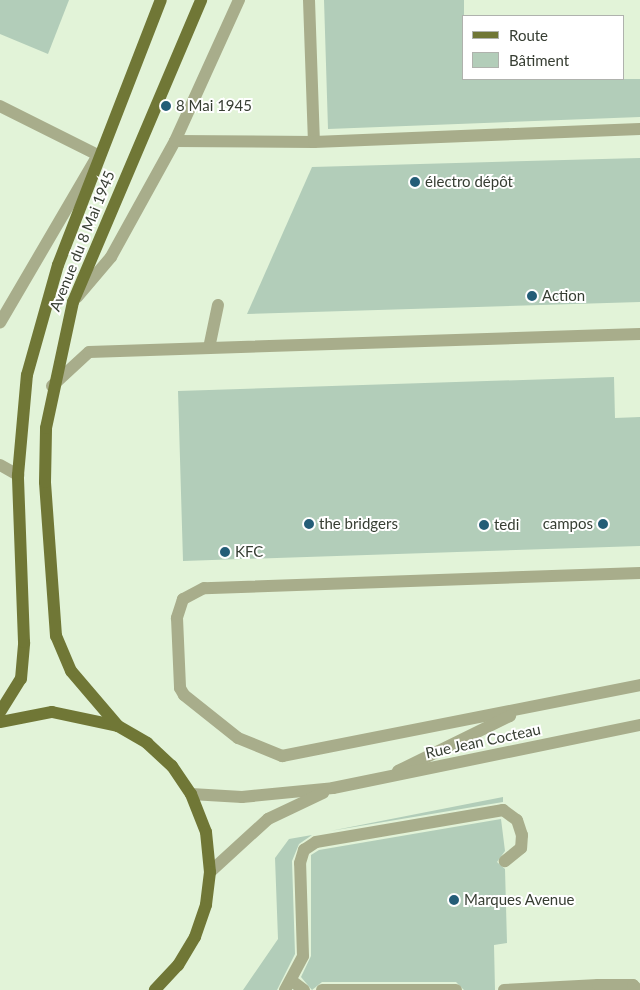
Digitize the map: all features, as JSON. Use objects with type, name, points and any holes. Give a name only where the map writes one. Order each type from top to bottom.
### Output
[{"type":"main road","name":"Avenue du 8 Mai 1945","points":[[0,712],[21,679],[24,642],[18,475],[27,375],[40,321],[98,156],[161,0]]},
{"type":"main road","name":"Avenue du 8 Mai 1945","points":[[155,990],[178,965],[196,937],[210,872],[206,832],[191,794],[159,754],[118,726],[71,671],[56,636],[45,482],[52,386],[73,302],[201,0]]},
{"type":"main road","name":"Avenue du 8 Mai 1945","points":[[0,722],[52,712],[118,726]]},
{"type":"street","points":[[73,302],[111,257],[175,141],[239,0]]},
{"type":"street","points":[[309,0],[314,142]]},
{"type":"street","points":[[0,106],[98,156],[0,323]]},
{"type":"street","points":[[175,141],[314,142],[640,129]]},
{"type":"street","points":[[209,348],[218,305]]},
{"type":"street","points":[[52,386],[89,352],[640,334]]},
{"type":"street","points":[[0,465],[18,475]]},
{"type":"street","points":[[640,573],[204,588],[193,592],[178,607],[180,688],[184,695],[238,738],[282,756],[640,685]]},
{"type":"street","points":[[380,780],[527,708]]},
{"type":"street","name":"Rue Jean Cocteau","points":[[191,794],[242,796],[333,788],[380,780],[640,725]]},
{"type":"street","name":"Rue Jean Cocteau","points":[[210,872],[268,819],[333,788]]},
{"type":"street","points":[[304,990],[289,985],[304,946],[300,863],[304,850],[316,842],[503,810],[517,820],[522,835],[521,848],[505,861]]},
{"type":"street","points":[[504,990],[637,986]]},
{"type":"street","points":[[322,990],[456,990]]},
{"type":"building","points":[[0,0],[69,0],[48,54],[0,34]]},
{"type":"building","points":[[324,0],[464,0],[464,15],[462,15],[462,80],[640,79],[640,117],[328,129]]},
{"type":"building","points":[[640,158],[640,302],[247,314],[312,167]]},
{"type":"building","points":[[614,377],[615,418],[640,417],[640,546],[183,561],[178,391]]},
{"type":"building","points":[[503,797],[503,802],[330,831]]},
{"type":"building","name":"Marques Avenue","points":[[501,819],[505,851],[497,862],[505,869],[507,943],[494,945],[495,990],[464,990],[456,982],[322,982],[312,990],[301,977],[311,956],[311,855],[319,850]]},
{"type":"building","points":[[312,835],[299,844],[292,861],[295,954],[277,990],[243,990],[278,939],[275,858],[289,839]]},
{"type":"place","name":"8 Mai 1945","points":[[166,106]]},
{"type":"place","name":"électro dépôt","points":[[415,182]]},
{"type":"place","name":"Action","points":[[532,296]]},
{"type":"place","name":"the bridgers","points":[[309,524]]},
{"type":"place","name":"campos","points":[[603,524]]},
{"type":"place","name":"tedi","points":[[484,525]]},
{"type":"place","name":"KFC","points":[[225,552]]},
{"type":"place","name":"Marques Avenue","points":[[454,900]]}]
